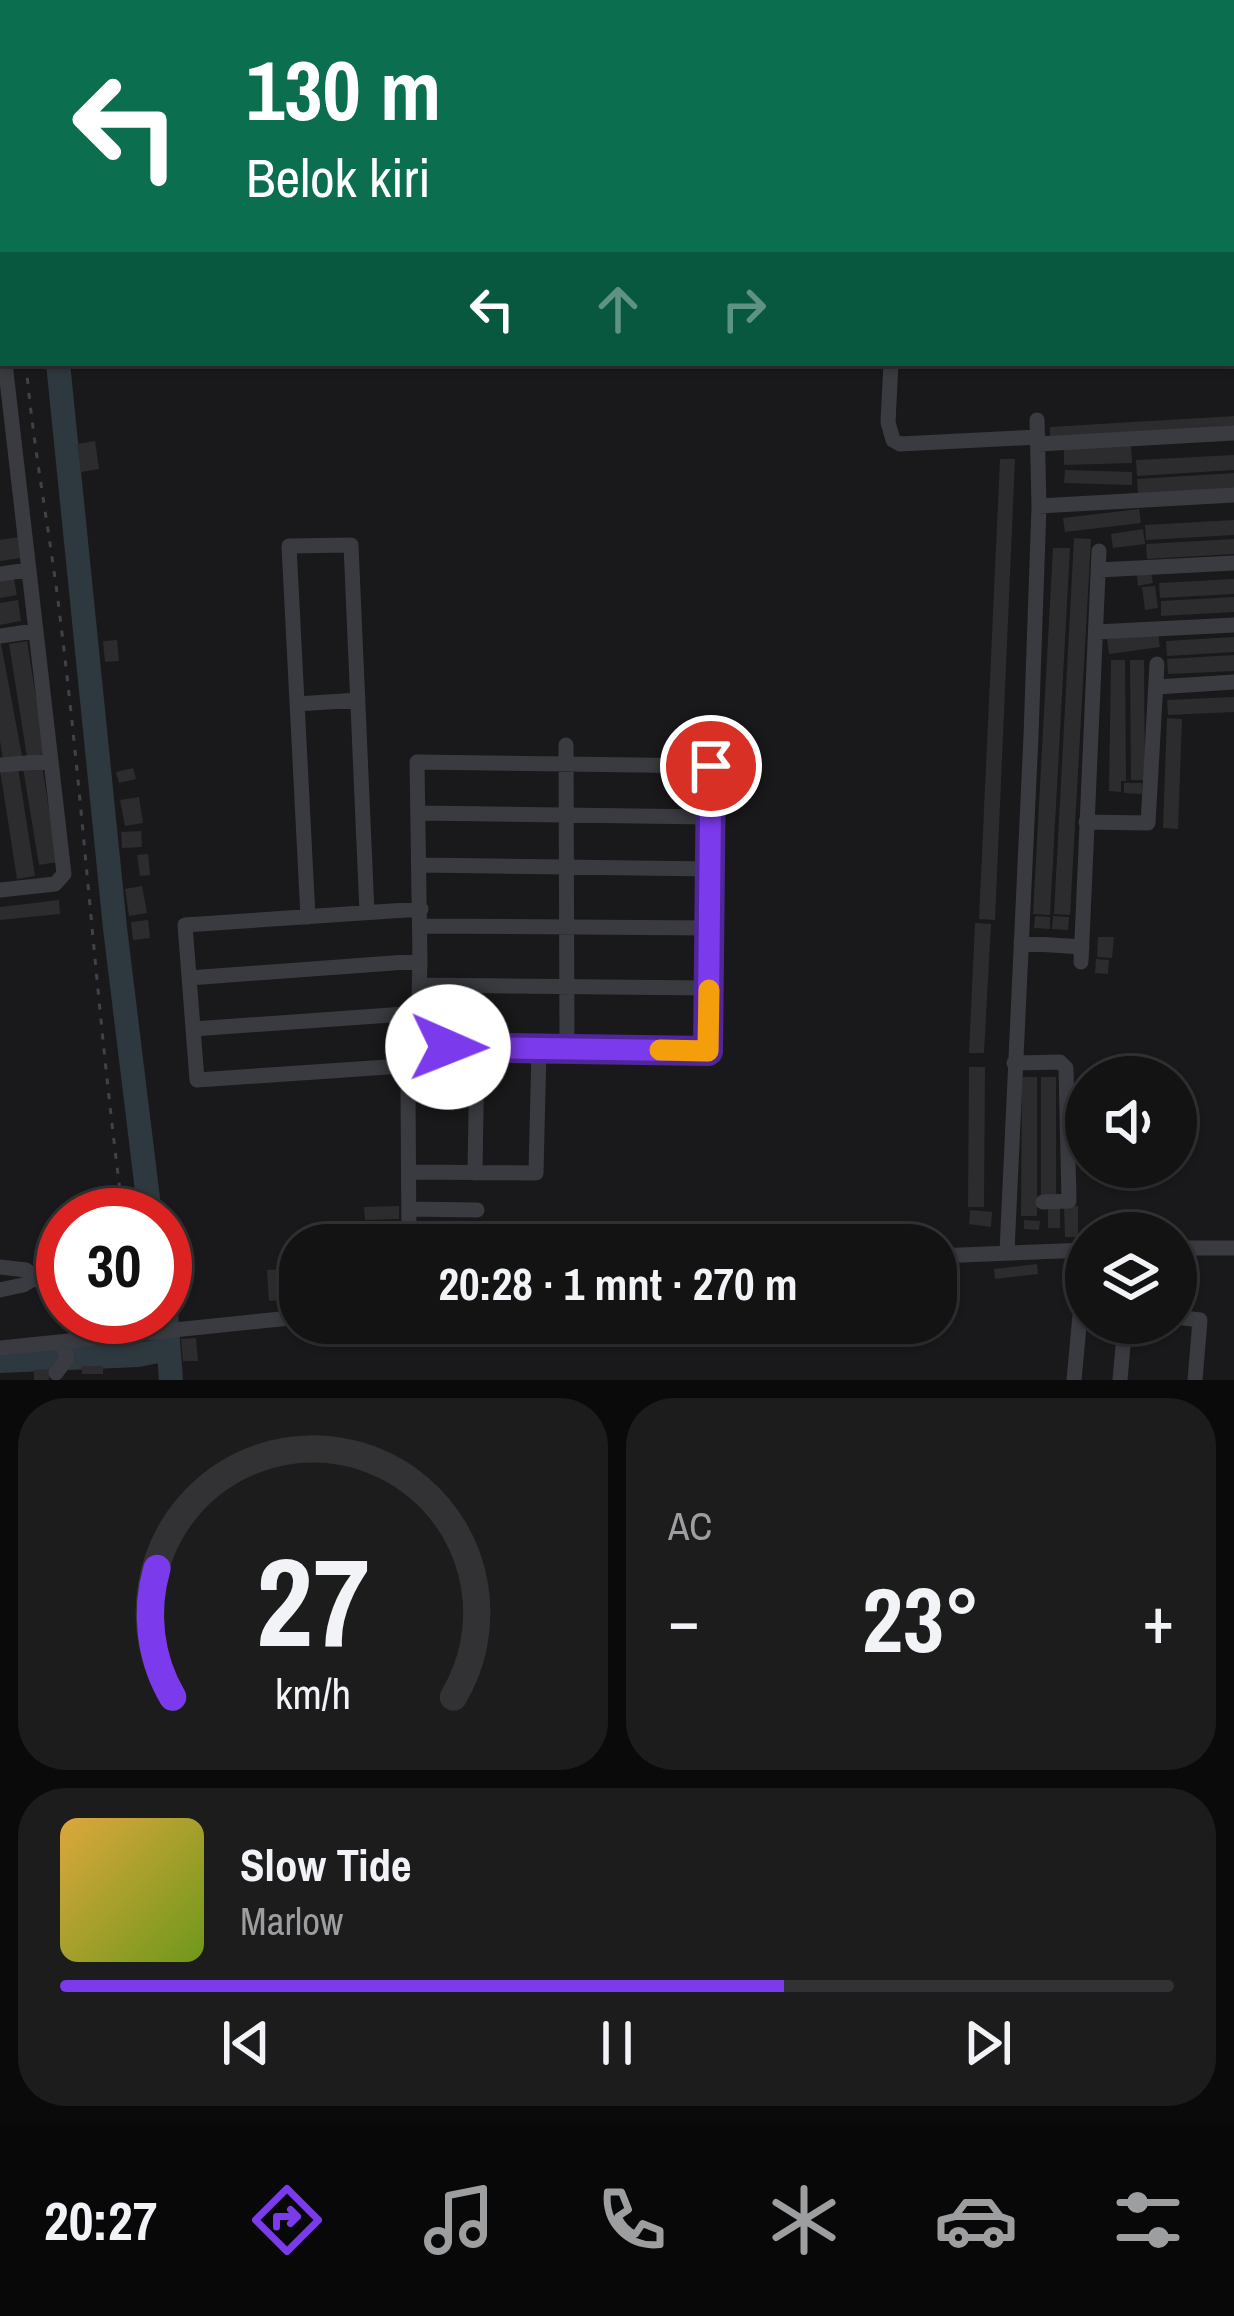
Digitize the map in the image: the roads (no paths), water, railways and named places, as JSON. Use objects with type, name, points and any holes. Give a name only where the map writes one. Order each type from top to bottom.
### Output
[{"type":"street","points":[[891,366],[888,422],[893,440],[900,443],[1038,434],[1234,433]]},
{"type":"street","points":[[0,872],[1,890],[62,880],[20,510],[6,447],[3,387]]},
{"type":"street","points":[[1003,1251],[1021,944],[1038,434]]},
{"type":"street","points":[[1039,506],[1234,495]]},
{"type":"street","points":[[0,512],[20,510]]},
{"type":"street","points":[[308,916],[289,546],[351,545],[367,913]]},
{"type":"street","points":[[1021,944],[1081,954],[1099,551]]},
{"type":"street","points":[[1099,570],[1234,563]]},
{"type":"street","points":[[0,574],[27,570]]},
{"type":"street","points":[[1096,632],[1234,625]]},
{"type":"street","points":[[0,636],[34,631]]},
{"type":"street","points":[[1086,822],[1148,823],[1157,664]]},
{"type":"street","points":[[1157,687],[1234,682]]},
{"type":"street","points":[[297,704],[358,700]]},
{"type":"street","points":[[566,746],[567,1049]]},
{"type":"street","points":[[0,765],[51,761]]},
{"type":"street","points":[[409,1224],[409,1089],[417,1056],[420,985],[421,918],[417,762],[711,766],[708,1051],[477,1048],[417,1056],[197,1080],[185,925],[367,913],[421,918],[566,927],[709,928]]},
{"type":"street","points":[[418,813],[710,817]]},
{"type":"street","points":[[419,866],[710,868]]},
{"type":"street","points":[[189,978],[420,961]]},
{"type":"street","points":[[420,985],[709,988]]},
{"type":"street","points":[[193,1029],[419,1013]]},
{"type":"street","points":[[475,1173],[477,1048]]},
{"type":"street","points":[[409,1172],[536,1173],[539,1049]]},
{"type":"street","points":[[1014,1064],[1060,1062],[1066,1068],[1070,1201],[1043,1202]]},
{"type":"street","points":[[409,1209],[477,1210]]},
{"type":"street","points":[[1197,1248],[1234,1248]]},
{"type":"street","points":[[957,1254],[1065,1250]]},
{"type":"street","points":[[0,1267],[26,1270],[36,1277],[23,1286],[0,1290]]},
{"type":"street","points":[[1195,1380],[1197,1319]]},
{"type":"street","points":[[192,1331],[279,1320]]},
{"type":"street","points":[[0,1348],[65,1351],[92,1344]]},
{"type":"street","points":[[1074,1380],[1077,1344]]},
{"type":"street","points":[[1120,1380],[1124,1344]]},
{"type":"street","points":[[56,1373],[65,1351]]},
{"type":"waterway","points":[[58,366],[115,928],[147,1188]]},
{"type":"waterway","points":[[168,1344],[171,1380]]},
{"type":"waterway","points":[[0,1361],[138,1355],[168,1349]]}]
